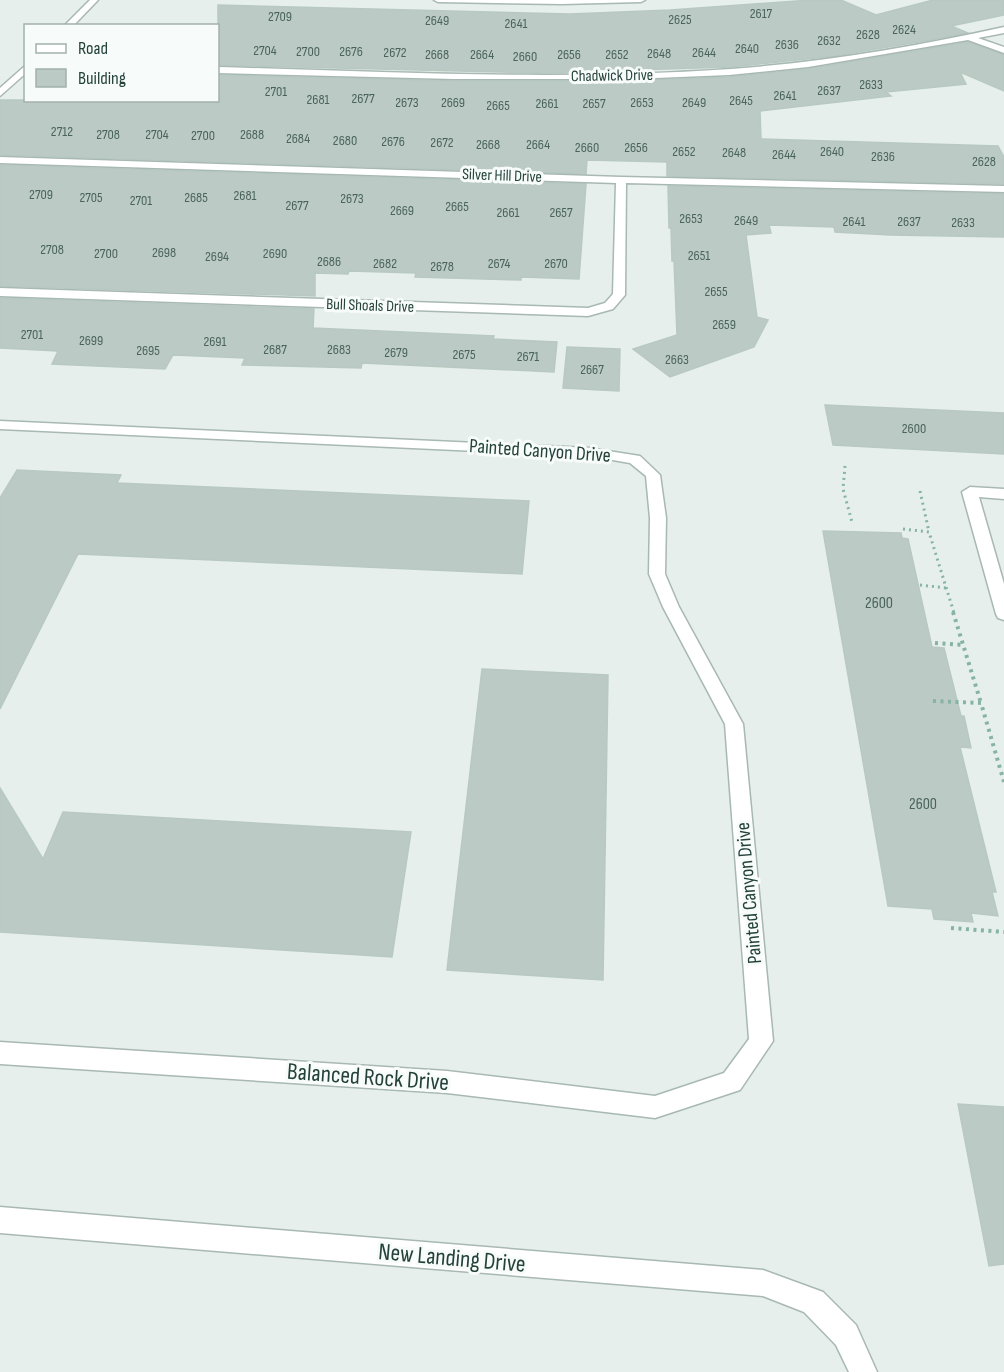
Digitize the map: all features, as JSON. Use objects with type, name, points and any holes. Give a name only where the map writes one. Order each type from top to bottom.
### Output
[{"type":"street","points":[[70,24],[94,0]]},
{"type":"street","points":[[438,0],[562,2],[641,0]]},
{"type":"street","name":"Chadwick Drive","points":[[219,70],[512,78],[692,74],[838,60],[970,38],[1004,30]]},
{"type":"street","points":[[970,38],[1004,50]]},
{"type":"street","points":[[0,93],[24,70]]},
{"type":"street","name":"Silver Hill Drive","points":[[0,160],[621,180],[1004,189]]},
{"type":"street","name":"Bull Shoals Drive","points":[[0,292],[588,312],[609,306],[619,295],[621,180]]},
{"type":"street","name":"Painted Canyon Drive","points":[[0,425],[589,452],[635,459],[653,475],[658,518],[657,574],[670,607],[734,724],[761,1041],[732,1082]]},
{"type":"street","points":[[1004,494],[970,492],[1004,614]]},
{"type":"street","name":"Balanced Rock Drive","points":[[0,1053],[447,1082],[655,1107],[732,1082]]},
{"type":"street","name":"New Landing Drive","points":[[0,1221],[763,1283],[813,1302],[846,1335],[863,1372]]},
{"type":"path","points":[[845,466],[843,489],[852,522]]},
{"type":"path","points":[[920,491],[945,588],[1004,782]]},
{"type":"path","points":[[903,529],[929,532]]},
{"type":"path","points":[[920,585],[945,588]]},
{"type":"path","points":[[935,644],[964,645]]},
{"type":"path","points":[[933,701],[981,703]]},
{"type":"path","points":[[951,928],[1004,932]]},
{"type":"building","points":[[841,0],[876,15],[933,0],[1004,0],[1004,15],[951,26],[968,33],[834,56],[731,67],[538,73],[219,65],[218,5],[570,14]]},
{"type":"building","points":[[968,42],[1004,55],[1004,91],[960,72],[966,84],[886,92],[891,96],[760,111],[761,139],[998,146],[1004,157],[1004,184],[667,176],[667,162],[587,160],[586,174],[0,155],[0,100],[219,102],[219,75],[454,81],[631,81],[729,77],[808,69]]},
{"type":"building","points":[[0,165],[586,184],[579,279],[415,277],[416,273],[349,271],[348,274],[315,273],[315,296],[0,286]]},
{"type":"building","points":[[668,186],[1004,194],[1004,237],[890,235],[835,232],[834,227],[769,225],[771,233],[746,235],[757,317],[768,320],[754,347],[670,377],[633,349],[677,335]]},
{"type":"building","points":[[0,298],[314,309],[313,328],[494,336],[493,339],[557,342],[554,372],[362,363],[361,368],[242,365],[245,358],[173,355],[165,369],[52,364],[58,351],[0,348]]},
{"type":"building","points":[[567,347],[620,349],[619,391],[563,388]]},
{"type":"building","points":[[825,405],[1004,413],[1004,454],[833,445]]},
{"type":"building","points":[[17,470],[121,475],[117,483],[529,501],[522,574],[78,554],[0,709],[0,498]]},
{"type":"building","points":[[823,531],[901,533],[902,538],[908,539],[932,647],[944,648],[961,716],[964,716],[971,748],[960,747],[996,892],[992,892],[998,916],[971,913],[973,922],[934,919],[932,909],[888,906]]},
{"type":"building","points":[[482,669],[608,675],[603,980],[447,970]]},
{"type":"building","points":[[0,788],[43,859],[63,812],[411,832],[392,957],[0,932]]},
{"type":"building","points":[[958,1104],[1004,1107],[1004,1264],[989,1266]]}]
